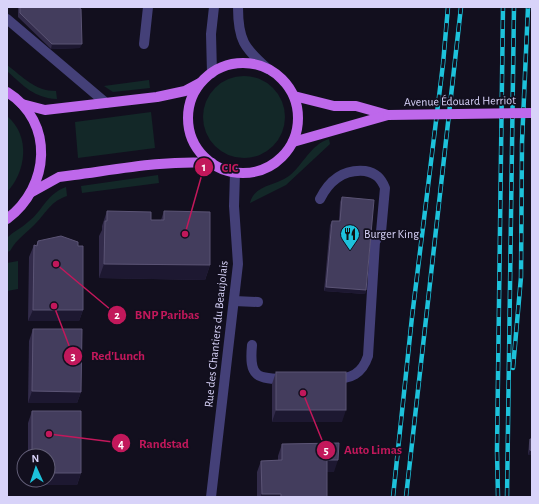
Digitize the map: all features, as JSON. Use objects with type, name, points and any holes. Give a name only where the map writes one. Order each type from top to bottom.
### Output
[{"type":"main road","points":[[22,104],[45,110],[157,97],[185,91],[202,82],[212,73],[228,65],[254,64],[268,69],[281,78],[294,96],[298,121],[293,142],[283,156],[270,166],[254,171],[235,173],[212,163],[190,161],[163,163],[59,177],[32,192]]},
{"type":"main road","points":[[202,82],[196,91],[190,107],[190,125],[195,143],[202,154],[212,163]]},
{"type":"main road","points":[[7,92],[22,104],[31,116],[38,131],[41,147],[40,170],[32,192],[22,207],[7,219]]},
{"type":"main road","name":"Avenue Édouard Herriot","points":[[294,96],[334,106],[356,106],[388,115]]},
{"type":"main road","name":"Avenue Édouard Herriot","points":[[293,142],[388,115],[532,113]]},
{"type":"street","points":[[144,44],[148,7]]},
{"type":"street","points":[[212,73],[211,34],[214,7]]},
{"type":"street","points":[[238,7],[238,26],[248,51],[268,69]]},
{"type":"street","points":[[7,19],[58,60],[106,103]]},
{"type":"street","points":[[319,379],[348,378],[360,372],[365,366],[368,356],[375,242],[381,232],[385,188],[383,181],[377,175],[370,172],[351,171],[341,175],[333,181],[326,188],[320,199]]},
{"type":"street","name":"Rue des Chantiers du Beaujolais","points":[[211,497],[238,264],[234,206],[235,173]]},
{"type":"street","points":[[234,301],[258,302]]},
{"type":"street","points":[[252,346],[251,365],[254,372],[266,379],[295,379]]},
{"type":"green space","points":[[7,65],[35,86],[42,89],[56,91],[57,99],[36,94],[30,90],[8,72]]},
{"type":"green space","points":[[244,76],[260,79],[273,88],[282,101],[285,117],[282,133],[273,146],[260,155],[244,158],[228,155],[215,146],[206,133],[203,117],[206,101],[215,88],[228,79]]},
{"type":"green space","points":[[149,80],[150,88],[113,92],[104,86]]},
{"type":"green space","points":[[151,112],[155,148],[78,158],[75,122]]},
{"type":"green space","points":[[7,116],[15,124],[20,134],[23,144],[23,154],[22,164],[18,174],[7,192]]},
{"type":"green space","points":[[329,139],[330,144],[286,185],[250,203],[252,197],[260,189],[289,176],[312,150],[322,142]]},
{"type":"green space","points":[[158,175],[159,183],[82,193],[81,186]]},
{"type":"green space","points":[[66,187],[67,196],[53,204],[19,239],[10,251],[7,252],[8,237],[38,213],[53,194]]},
{"type":"green space","points":[[18,261],[18,289],[7,291],[7,263]]},
{"type":"building","points":[[20,7],[78,7],[81,9],[82,44],[52,44],[20,13]]},
{"type":"building","points":[[342,197],[374,200],[366,290],[326,287],[332,221],[340,221]]},
{"type":"building","points":[[107,211],[151,212],[151,220],[164,220],[164,211],[210,212],[210,265],[104,264],[105,221],[107,221]]},
{"type":"building","points":[[61,236],[78,242],[78,246],[83,246],[83,310],[33,310],[34,245],[37,246],[38,241]]},
{"type":"building","points":[[33,329],[82,329],[81,392],[32,391]]},
{"type":"building","points":[[276,372],[346,372],[346,410],[276,410]]},
{"type":"building","points":[[32,411],[81,411],[81,473],[56,473],[56,448],[32,448]]},
{"type":"building","points":[[530,439],[532,439],[532,451],[530,450]]},
{"type":"building","points":[[339,443],[338,460],[327,460],[327,497],[281,497],[281,494],[262,494],[261,461],[282,460],[282,444]]},
{"type":"railway","points":[[393,497],[412,317],[443,64],[448,7]]},
{"type":"railway","points":[[406,497],[461,7]]},
{"type":"railway","points":[[498,497],[497,451],[503,7]]},
{"type":"railway","points":[[507,497],[514,7]]},
{"type":"railway","points":[[513,368],[521,277],[522,142],[528,7]]},
{"type":"place","name":"CIC","points":[[185,234]]},
{"type":"place","name":"Burger King","points":[[350,251]]},
{"type":"place","name":"BNP Paribas","points":[[56,264]]},
{"type":"place","name":"Red'Lunch","points":[[54,306]]},
{"type":"place","name":"Auto Limas","points":[[303,393]]},
{"type":"place","name":"Randstad","points":[[49,434]]}]
